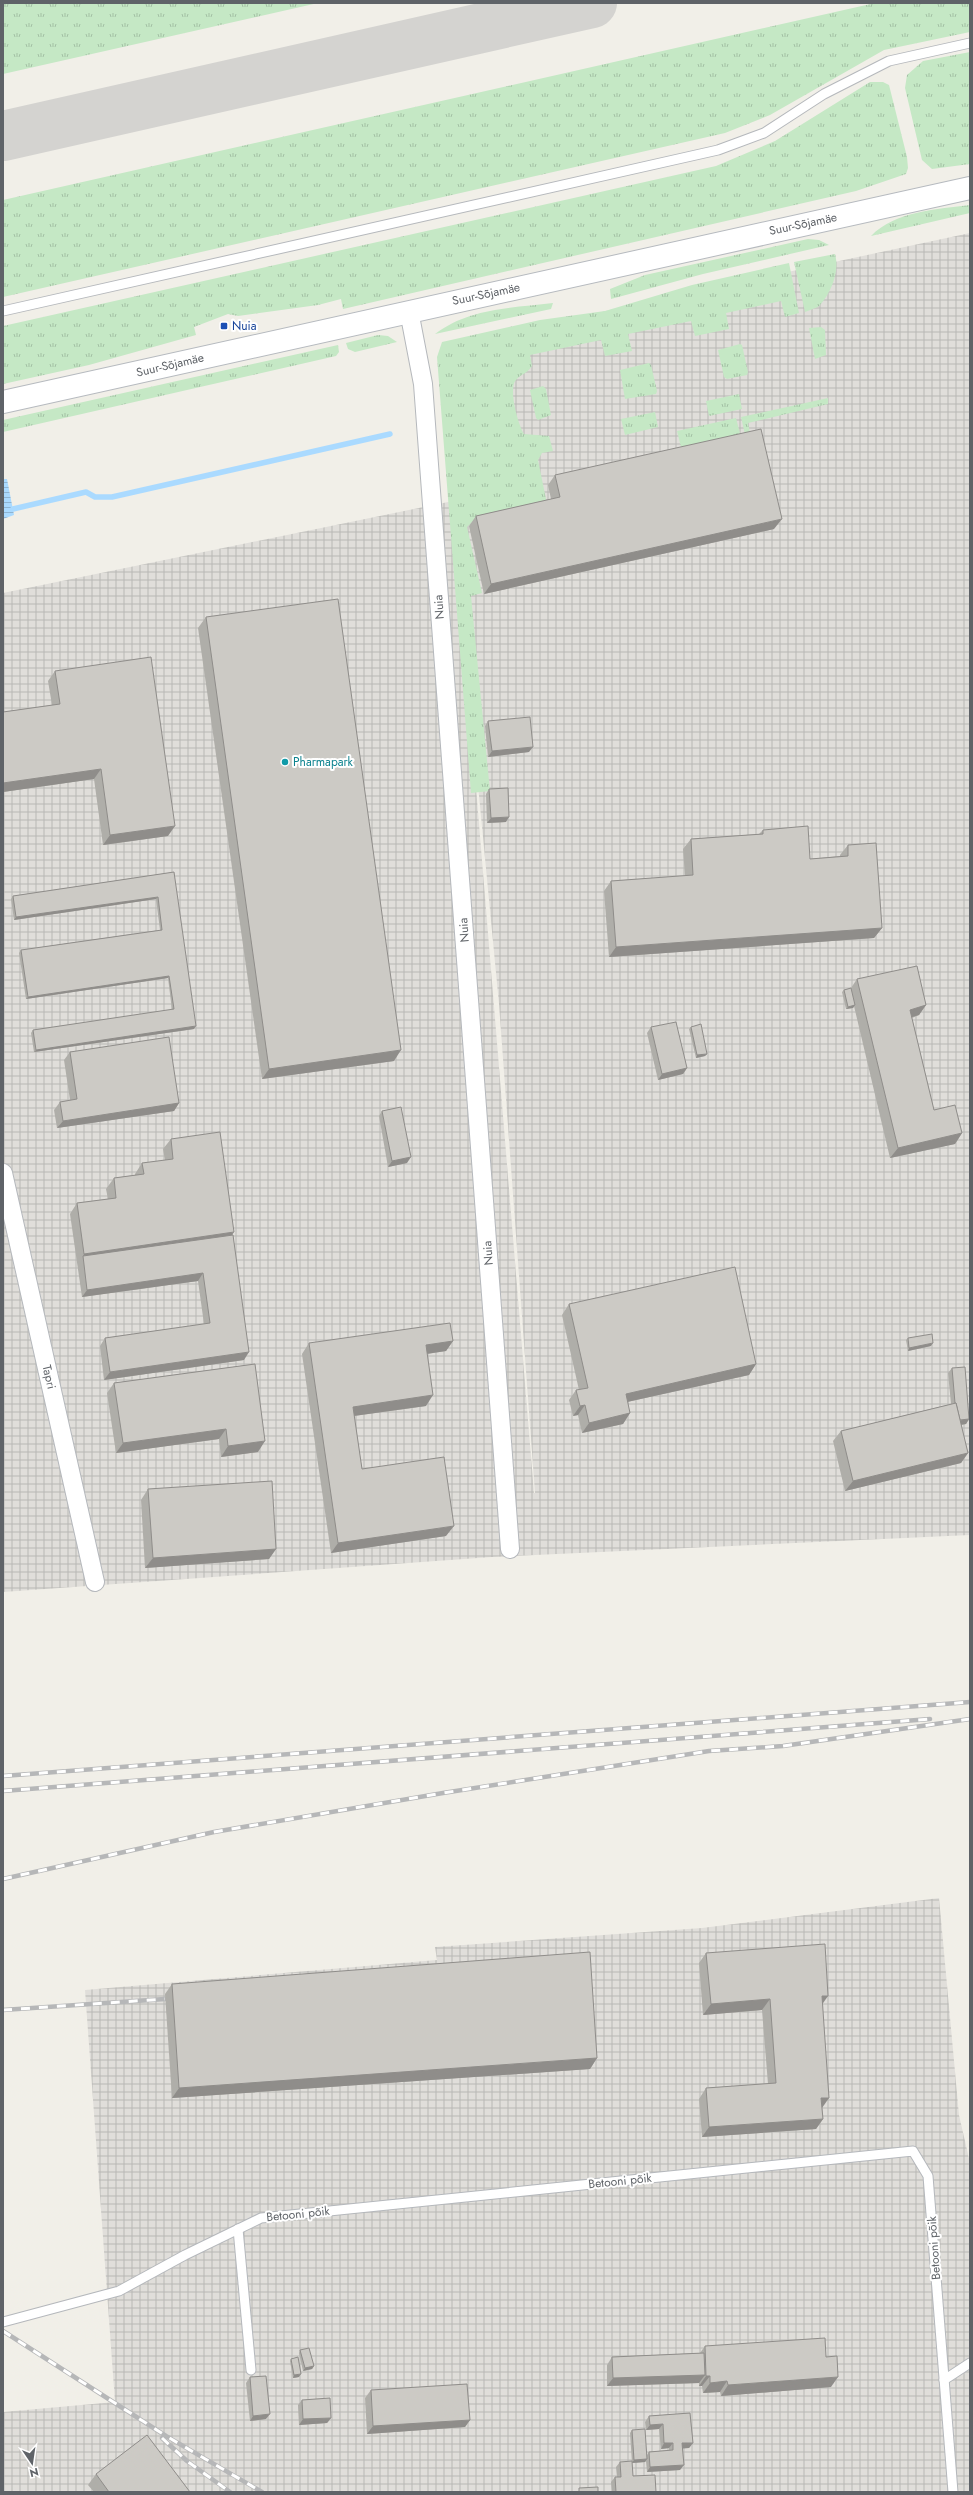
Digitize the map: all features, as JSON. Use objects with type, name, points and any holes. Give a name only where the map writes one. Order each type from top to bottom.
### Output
[{"type":"main road","name":"Suur-Sõjamäe","points":[[3,402],[970,188]]},
{"type":"street","name":"Nuia","points":[[409,311],[423,384],[510,1549]]},
{"type":"street","name":"Tapri","points":[[3,1173],[95,1582]]},
{"type":"lane","points":[[3,311],[718,150],[764,133],[824,94],[889,61],[970,43]]},
{"type":"lane","name":"Betooni põik","points":[[3,2322],[119,2291],[261,2218],[913,2151],[928,2176],[952,2492]]},
{"type":"lane","points":[[238,2229],[251,2370]]},
{"type":"lane","points":[[944,2380],[970,2363]]},
{"type":"shaded area","points":[[970,233],[970,1535],[492,1557],[3,1592],[3,593],[453,501],[447,345]],"holes":[[[463,629],[499,1004],[535,1493]]]},
{"type":"shaded area","points":[[939,1898],[959,2115],[970,2163],[970,2492],[3,2492],[3,2412],[115,2402],[85,1990],[437,1960],[435,1947],[702,1928]]},
{"type":"green space","points":[[3,3],[318,3],[3,74]]},
{"type":"green space","points":[[875,3],[970,3],[970,32],[884,50],[770,115],[725,133],[3,297],[3,200]]},
{"type":"green space","points":[[970,52],[970,164],[932,169],[922,160],[905,88],[907,75],[923,61]]},
{"type":"green space","points":[[870,82],[883,82],[889,85],[907,157],[908,168],[906,174],[856,191],[343,309],[341,299],[318,305],[238,316],[228,314],[194,327],[196,335],[89,365],[3,384],[3,326],[716,166],[775,141]]},
{"type":"green space","points":[[970,205],[970,213],[871,236],[892,221],[904,216],[931,210]]},
{"type":"green space","points":[[808,239],[819,240],[829,245],[703,274],[611,299],[610,289],[645,275]]},
{"type":"green space","points":[[835,254],[835,275],[827,296],[818,307],[805,312],[794,262]]},
{"type":"green space","points":[[789,263],[799,313],[785,317],[781,301],[726,313],[729,329],[695,336],[691,321],[628,334],[632,351],[605,356],[601,340],[530,355],[532,366],[516,380],[514,384],[513,398],[519,423],[524,434],[549,436],[553,451],[542,453],[538,460],[547,504],[473,521],[467,527],[482,593],[471,596],[490,791],[471,793],[437,357],[442,342],[540,320],[605,311],[692,285]]},
{"type":"green space","points":[[553,303],[551,309],[435,334],[448,325],[476,314],[506,308]]},
{"type":"green space","points":[[821,327],[825,330],[826,355],[815,359],[809,328]]},
{"type":"green space","points":[[378,335],[388,336],[397,342],[355,352],[348,349],[346,343]]},
{"type":"green space","points":[[740,344],[742,345],[748,372],[747,375],[727,379],[724,377],[718,350]]},
{"type":"green space","points":[[338,345],[339,352],[336,356],[3,432],[3,420]]},
{"type":"green space","points":[[649,363],[651,365],[657,391],[656,394],[625,399],[620,370]]},
{"type":"green space","points":[[543,386],[546,389],[551,415],[538,420],[536,418],[530,390]]},
{"type":"green space","points":[[739,394],[742,409],[709,416],[706,401]]},
{"type":"green space","points":[[828,398],[828,404],[748,423],[751,437],[746,439],[741,417]]},
{"type":"green space","points":[[655,412],[658,427],[625,435],[621,419]]},
{"type":"green space","points":[[736,418],[741,437],[682,451],[677,431]]},
{"type":"water","points":[[3,479],[7,479],[14,515],[3,519]]},
{"type":"building","points":[[761,429],[782,519],[491,584],[476,516],[560,497],[555,475]]},
{"type":"building","name":"Pharmapark","points":[[338,599],[401,1050],[269,1069],[206,617]]},
{"type":"building","points":[[151,657],[175,826],[110,835],[101,769],[3,783],[3,712],[60,704],[55,671]]},
{"type":"building","points":[[530,717],[533,747],[492,751],[488,721]]},
{"type":"building","points":[[508,788],[509,817],[491,818],[489,789]]},
{"type":"building","points":[[808,826],[810,859],[848,856],[848,845],[876,843],[882,928],[616,947],[611,881],[693,875],[691,839],[763,834],[763,830]]},
{"type":"building","points":[[174,872],[196,1026],[36,1050],[33,1030],[174,1009],[169,976],[28,997],[21,950],[162,930],[158,897],[16,917],[13,896]]},
{"type":"building","points":[[917,966],[926,1005],[910,1010],[934,1110],[955,1105],[962,1133],[898,1148],[857,979]]},
{"type":"building","points":[[851,988],[855,1005],[848,1007],[844,990]]},
{"type":"building","points":[[676,1022],[687,1068],[662,1074],[651,1027]]},
{"type":"building","points":[[701,1024],[707,1054],[697,1055],[691,1027]]},
{"type":"building","points":[[169,1037],[179,1103],[63,1121],[60,1102],[77,1099],[70,1052]]},
{"type":"building","points":[[401,1107],[411,1157],[392,1161],[382,1111]]},
{"type":"building","points":[[220,1132],[234,1232],[84,1254],[77,1203],[116,1198],[114,1178],[144,1174],[142,1163],[173,1159],[171,1139]]},
{"type":"building","points":[[233,1235],[249,1352],[110,1372],[105,1338],[210,1323],[203,1273],[87,1290],[83,1256]]},
{"type":"building","points":[[735,1267],[756,1364],[626,1394],[630,1413],[589,1423],[585,1405],[580,1406],[576,1390],[588,1388],[569,1304]]},
{"type":"building","points":[[450,1323],[453,1341],[426,1345],[433,1395],[353,1407],[362,1469],[444,1457],[454,1526],[338,1543],[309,1343]]},
{"type":"building","points":[[932,1334],[933,1343],[909,1348],[908,1338]]},
{"type":"building","points":[[255,1364],[265,1441],[228,1446],[226,1429],[123,1443],[114,1383]]},
{"type":"building","points":[[965,1367],[969,1419],[960,1420],[955,1403],[952,1368]]},
{"type":"building","points":[[956,1403],[968,1453],[853,1481],[841,1431]]},
{"type":"building","points":[[272,1481],[276,1549],[153,1558],[148,1489]]},
{"type":"building","points":[[825,1944],[828,1996],[822,1996],[829,2098],[821,2098],[823,2119],[709,2127],[706,2088],[776,2083],[770,1999],[711,2004],[706,1953]]},
{"type":"building","points":[[590,1952],[597,2058],[179,2088],[172,1984]]},
{"type":"building","points":[[825,2338],[826,2357],[837,2356],[838,2377],[728,2385],[727,2381],[710,2383],[710,2376],[706,2376],[705,2346]]},
{"type":"building","points":[[309,2348],[314,2366],[305,2368],[300,2350]]},
{"type":"building","points":[[704,2353],[705,2375],[613,2378],[612,2357]]},
{"type":"building","points":[[298,2357],[301,2374],[294,2375],[291,2359]]},
{"type":"building","points":[[266,2376],[270,2414],[253,2416],[250,2377]]},
{"type":"building","points":[[467,2384],[470,2420],[373,2426],[371,2390]]},
{"type":"building","points":[[330,2398],[331,2418],[303,2419],[302,2400]]},
{"type":"building","points":[[690,2413],[693,2443],[682,2443],[684,2465],[650,2467],[649,2452],[673,2450],[673,2443],[664,2443],[663,2424],[650,2425],[649,2416]]},
{"type":"building","points":[[645,2429],[647,2459],[634,2460],[632,2430]]},
{"type":"building","points":[[147,2435],[190,2492],[109,2492],[96,2474]]},
{"type":"building","points":[[632,2461],[633,2476],[655,2475],[656,2492],[616,2492],[615,2477],[621,2477],[620,2462]]},
{"type":"building","points":[[598,2487],[598,2492],[579,2492],[579,2488]]},
{"type":"waterway","points":[[13,509],[86,492],[95,497],[112,497],[390,434]]},
{"type":"taxiway","points":[[3,136],[592,3]]},
{"type":"railway","points":[[3,1776],[970,1702]]},
{"type":"railway","points":[[3,1791],[930,1719]]},
{"type":"railway","points":[[3,1879],[214,1832],[443,1793],[709,1751],[783,1746],[970,1719]]},
{"type":"railway","points":[[3,2010],[165,1999]]},
{"type":"railway","points":[[3,2331],[166,2436],[262,2492]]},
{"type":"railway","points":[[162,2438],[187,2461],[230,2492]]},
{"type":"place","name":"Nuia","points":[[224,326]]},
{"type":"place","name":"Pharmapark","points":[[285,762]]}]
